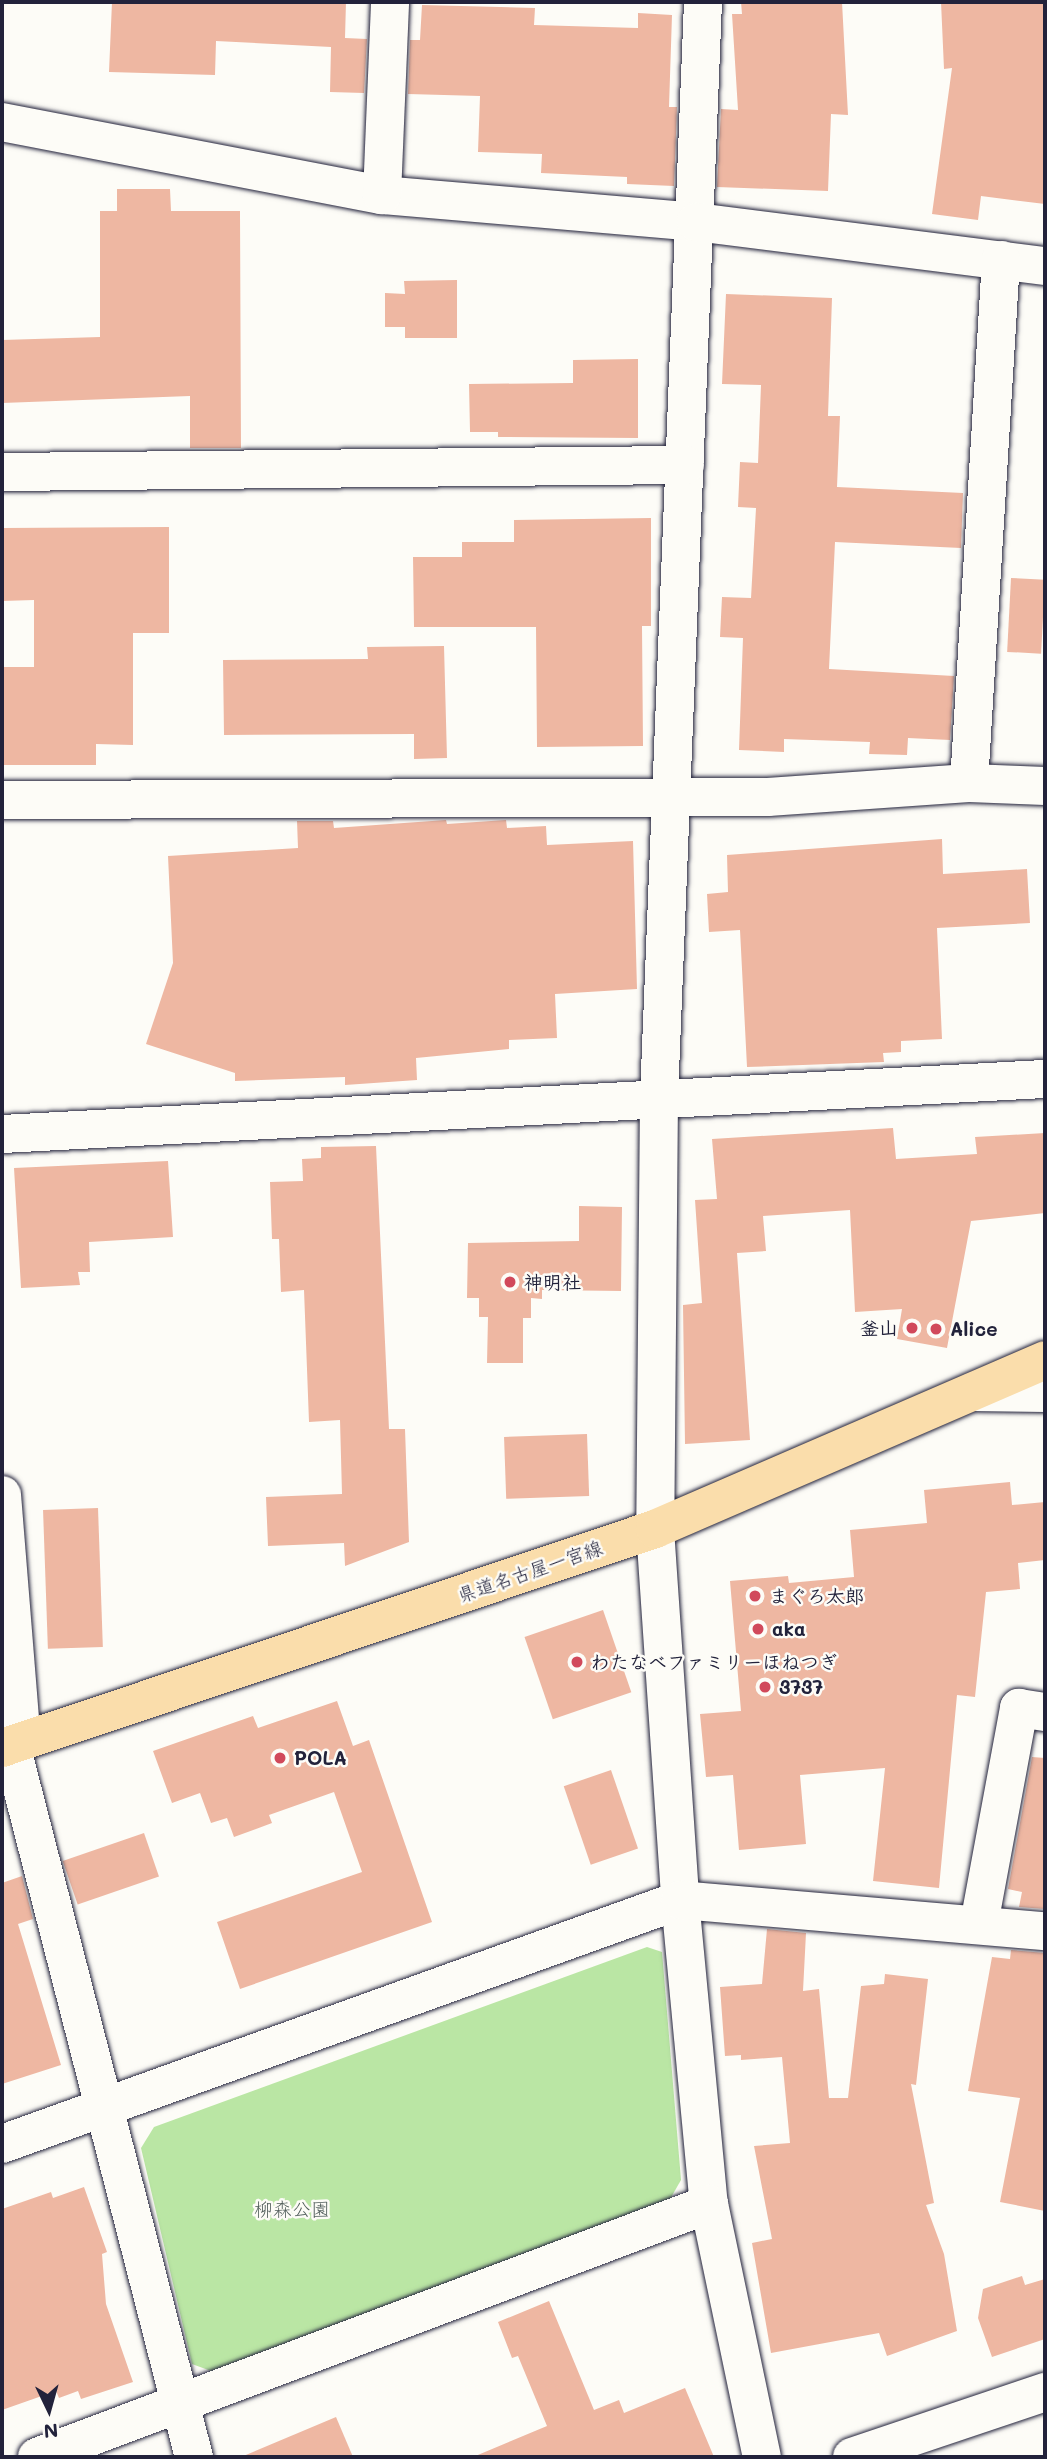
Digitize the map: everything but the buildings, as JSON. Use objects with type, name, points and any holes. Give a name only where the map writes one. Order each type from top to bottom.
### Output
[{"type":"main road","name":"県道名古屋一宮線","points":[[11,1745],[655,1530],[1045,1360]]},
{"type":"street","points":[[382,195],[390,2]]},
{"type":"street","points":[[703,2],[659,1097],[655,1530],[680,1900],[709,2204],[762,2457]]},
{"type":"street","points":[[2,122],[382,195],[696,222],[1045,266]]},
{"type":"street","points":[[969,783],[1001,260]]},
{"type":"street","points":[[2,472],[685,465]]},
{"type":"street","points":[[2,800],[671,795],[768,797],[969,783],[1045,786]]},
{"type":"street","points":[[2,1134],[659,1097],[1045,1079]]},
{"type":"street","points":[[973,1392],[1045,1393]]},
{"type":"street","points":[[2,1495],[11,1745],[107,2106],[194,2457]]},
{"type":"street","points":[[979,1924],[1019,1708],[1045,1712]]},
{"type":"street","points":[[2,2144],[680,1900],[1045,1931]]},
{"type":"street","points":[[37,2457],[709,2204]]},
{"type":"street","points":[[852,2457],[1045,2392]]},
{"type":"green space","name":"柳森公園","points":[[647,1947],[662,1952],[681,2180],[669,2201],[211,2371],[192,2364],[141,2148],[154,2127]]},
{"type":"place","name":"神明社","points":[[510,1282]]},
{"type":"place","name":"釜山","points":[[912,1328]]},
{"type":"place","name":"Alice","points":[[936,1329]]},
{"type":"place","name":"まぐろ太郎","points":[[755,1596]]},
{"type":"place","name":"aka","points":[[758,1629]]},
{"type":"place","name":"わたなべファミリーほねつぎ","points":[[577,1662]]},
{"type":"place","name":"3737","points":[[765,1687]]},
{"type":"place","name":"POLA","points":[[280,1758]]}]
